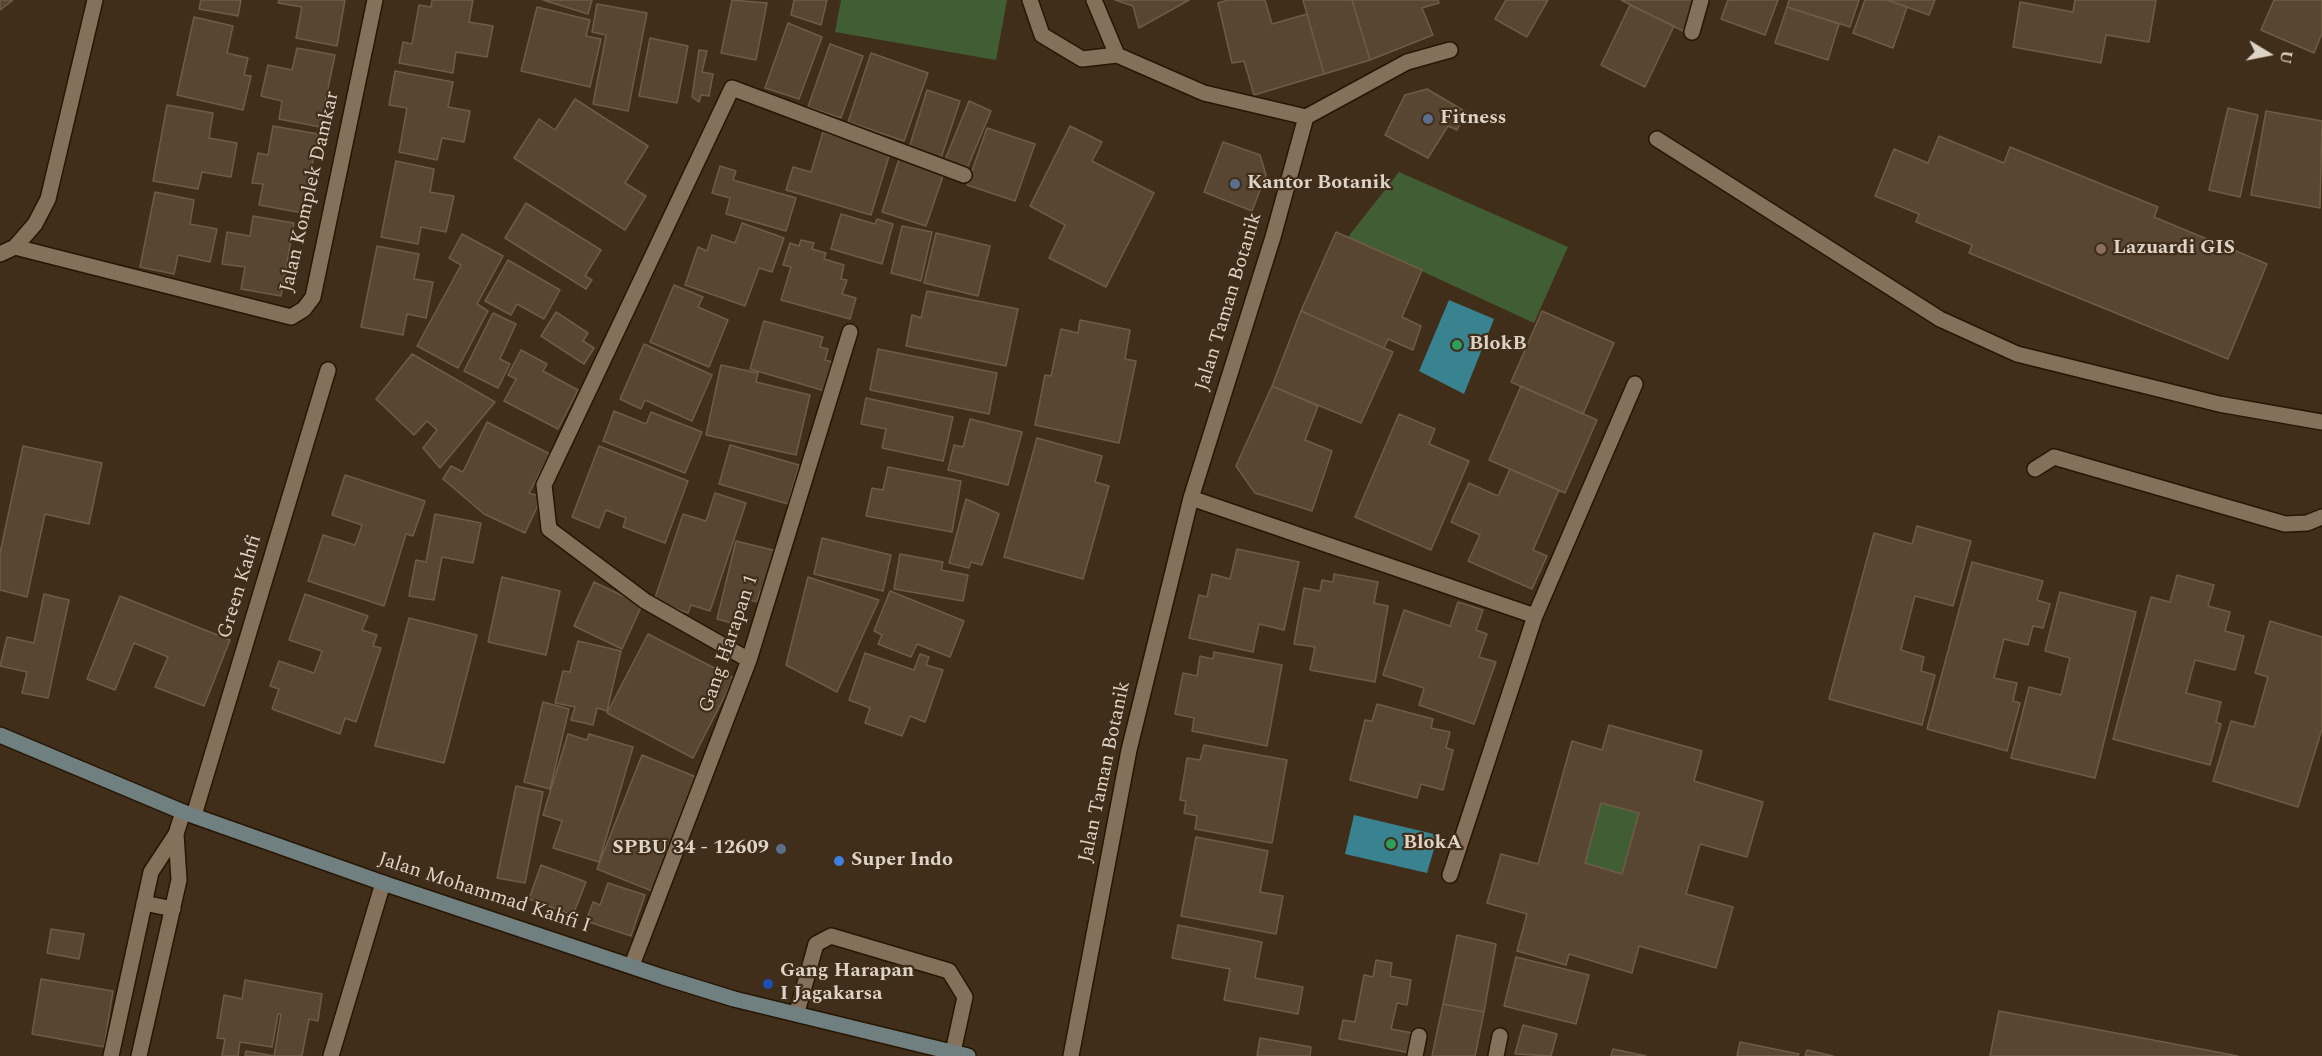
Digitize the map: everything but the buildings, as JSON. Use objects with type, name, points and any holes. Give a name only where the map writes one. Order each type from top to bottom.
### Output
[{"type":"main road","name":"Jalan Mohammad Kahfi I","points":[[0,735],[189,814],[383,883],[734,999],[797,1012],[960,1054]]},
{"type":"street","points":[[0,254],[15,247],[35,224],[48,199],[95,0]]},
{"type":"street","name":"Jalan Komplek Damkar","points":[[15,247],[291,317],[304,309],[313,297],[375,0]]},
{"type":"street","points":[[1030,0],[1042,35],[1082,59],[1117,55],[1204,93],[1306,117],[1407,62],[1450,50]]},
{"type":"street","points":[[1094,0],[1117,55]]},
{"type":"street","points":[[1692,32],[1701,0]]},
{"type":"street","points":[[749,660],[645,601],[549,529],[544,485],[732,88],[964,175]]},
{"type":"street","name":"Jalan Taman Botanik","points":[[1071,1056],[1130,750],[1191,498],[1273,237],[1306,117]]},
{"type":"street","points":[[1657,140],[1940,319],[2017,354],[2218,404],[2322,422]]},
{"type":"street","name":"Gang Harapan 1","points":[[632,965],[749,660],[850,332]]},
{"type":"street","name":"Green Kahfi","points":[[176,834],[189,814],[328,370]]},
{"type":"street","points":[[1450,875],[1534,616],[1635,384]]},
{"type":"street","points":[[2035,468],[2054,457],[2285,524],[2307,523],[2322,517]]},
{"type":"street","points":[[1191,498],[1534,616]]},
{"type":"street","points":[[111,1056],[151,872],[176,834]]},
{"type":"street","points":[[140,1056],[179,880],[176,834]]},
{"type":"street","points":[[331,1056],[383,883]]},
{"type":"street","points":[[144,903],[172,909]]},
{"type":"street","points":[[797,1012],[816,944],[831,936],[950,971],[965,997],[960,1054]]},
{"type":"street","points":[[1415,1056],[1419,1036]]},
{"type":"street","points":[[1496,1056],[1500,1036]]},
{"type":"green space","points":[[841,0],[1007,0],[996,60],[835,32]]},
{"type":"green space","points":[[1399,172],[1568,247],[1534,323],[1348,237]]},
{"type":"green space","points":[[1601,803],[1639,813],[1622,874],[1585,863]]},
{"type":"water","name":"BlokB","points":[[1449,300],[1494,319],[1464,394],[1419,371]]},
{"type":"water","name":"BlokA","points":[[1354,815],[1438,835],[1427,873],[1345,854]]},
{"type":"place","name":"Fitness","points":[[1428,119]]},
{"type":"place","name":"Kantor Botanik","points":[[1235,184]]},
{"type":"place","name":"Lazuardi GIS","points":[[2101,249]]},
{"type":"place","name":"BlokB","points":[[1457,345]]},
{"type":"place","name":"BlokA","points":[[1391,844]]},
{"type":"place","name":"SPBU 34 - 12609","points":[[781,849]]},
{"type":"place","name":"Super Indo","points":[[839,861]]},
{"type":"place","name":"Gang Harapan I Jagakarsa","points":[[768,984]]}]
